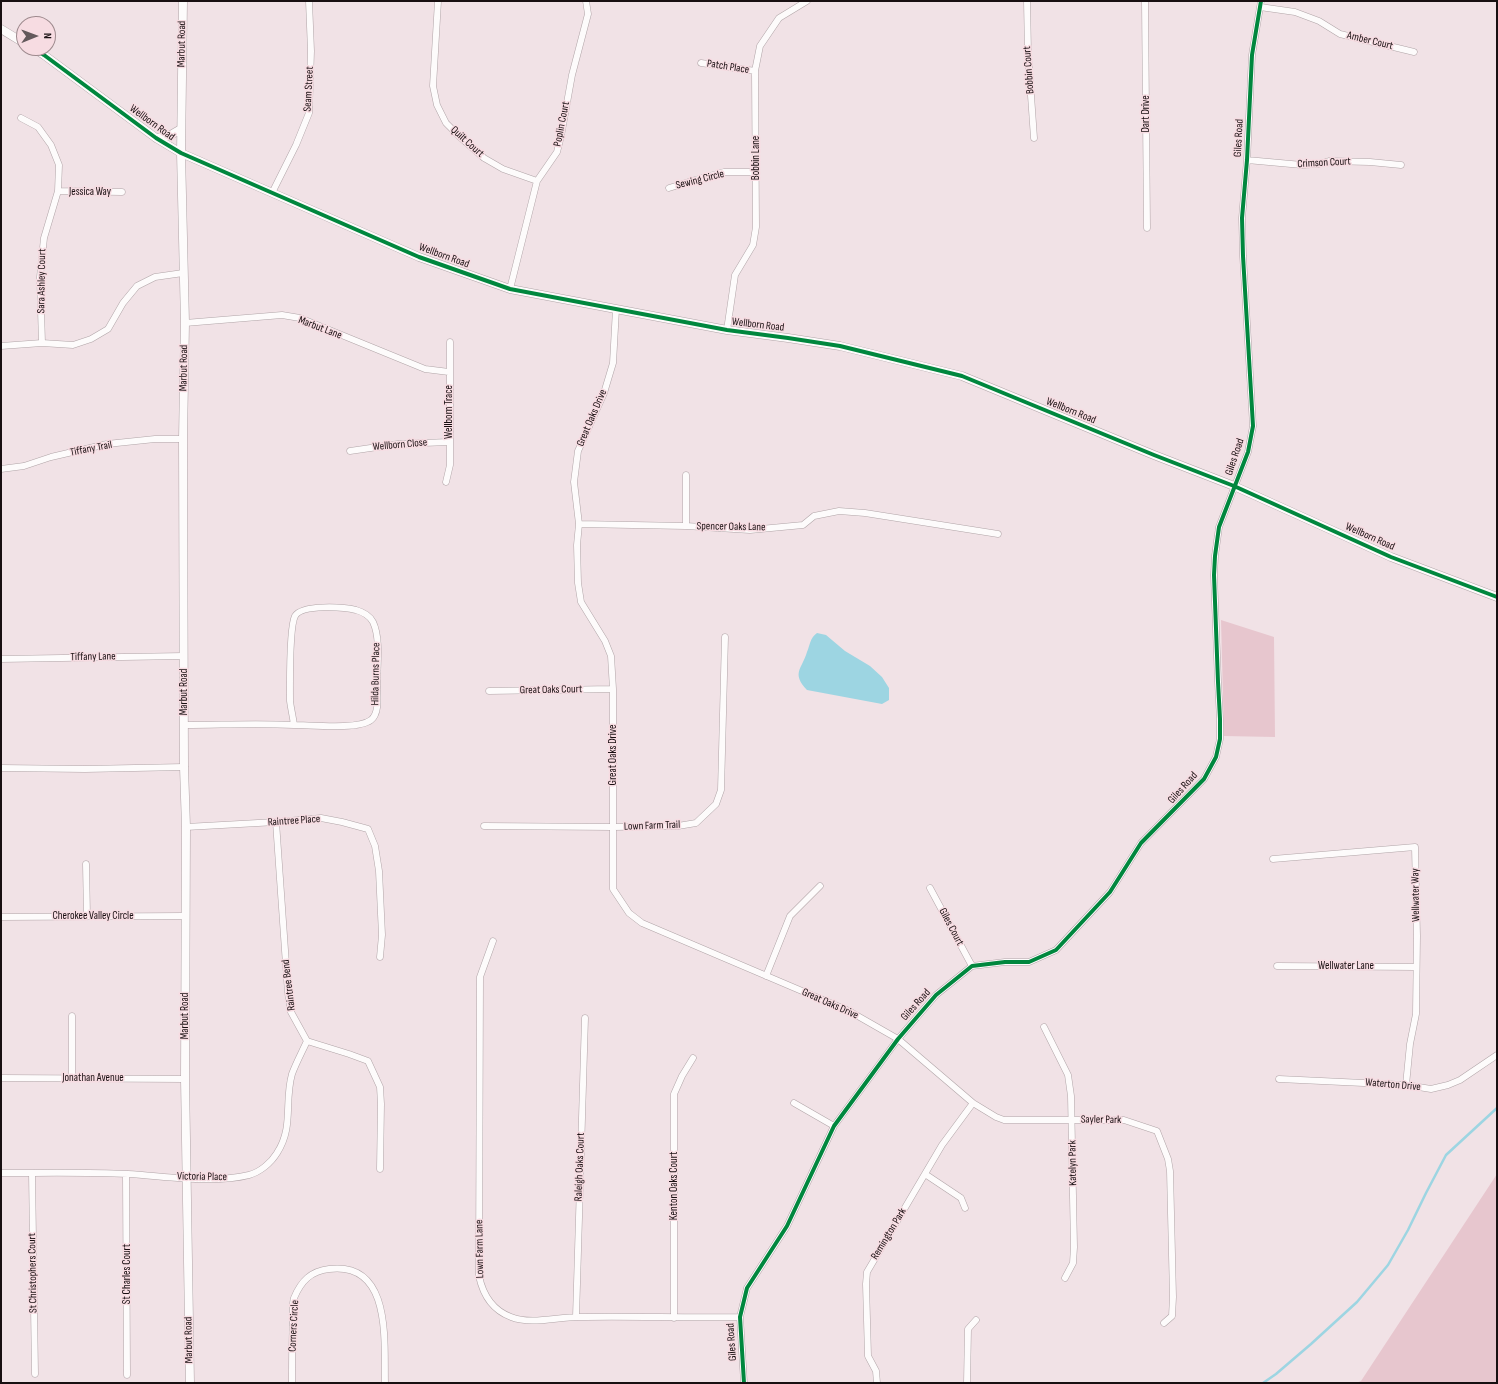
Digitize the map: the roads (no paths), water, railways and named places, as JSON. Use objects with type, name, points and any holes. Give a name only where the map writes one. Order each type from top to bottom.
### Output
[{"type":"street","name":"Marbut Road","points":[[183,1],[181,153],[185,323],[183,439],[184,767],[186,827],[185,1079],[190,1383]]},
{"type":"street","name":"Seam Street","points":[[272,192],[296,145],[309,113],[311,51],[309,1]]},
{"type":"street","name":"Quilt Court","points":[[438,1],[433,86],[437,105],[446,123],[484,158],[503,169],[536,181]]},
{"type":"street","name":"Poplin Court","points":[[510,289],[536,181],[557,152],[572,75],[588,14],[586,1]]},
{"type":"street","name":"Bobbin Lane","points":[[727,330],[735,275],[753,245],[756,227],[755,71],[760,46],[779,18],[807,1]]},
{"type":"street","name":"Bobbin Court","points":[[1027,1],[1028,53],[1034,138]]},
{"type":"street","name":"Dart Drive","points":[[1146,1],[1147,228]]},
{"type":"street","name":"Amber Court","points":[[1260,4],[1295,12],[1319,21],[1340,34],[1414,52]]},
{"type":"street","name":"Giles Road","points":[[744,1383],[740,1317],[747,1288],[787,1226],[834,1126],[898,1039],[936,995],[972,966],[1004,962],[1030,962],[1056,950],[1110,892],[1141,844],[1204,780],[1216,756],[1220,739],[1220,719],[1214,576],[1215,556],[1219,527],[1248,452],[1253,426],[1242,218],[1247,160],[1252,55],[1260,4]]},
{"type":"street","points":[[1,29],[16,38]]},
{"type":"street","name":"Wellborn Road","points":[[45,56],[156,138],[181,153],[419,257],[510,289],[727,330],[840,346],[962,376],[1154,455],[1234,486],[1391,557],[1497,596]]},
{"type":"street","name":"Patch Place","points":[[702,63],[755,71]]},
{"type":"street","name":"Sara Ashley Court","points":[[21,118],[38,127],[51,145],[59,165],[58,191],[44,238],[40,277],[42,343]]},
{"type":"street","points":[[156,138],[169,136],[181,129]]},
{"type":"street","name":"Crimson Court","points":[[1247,160],[1302,165],[1319,164],[1328,161],[1370,162],[1402,165]]},
{"type":"street","name":"Sewing Circle","points":[[669,188],[724,172],[756,172]]},
{"type":"street","name":"Jessica Way","points":[[58,191],[122,192]]},
{"type":"street","points":[[1,346],[42,343],[72,345],[91,339],[108,329],[123,303],[137,286],[155,277],[183,273]]},
{"type":"street","name":"Great Oaks Drive","points":[[616,309],[613,363],[604,393],[578,451],[574,482],[579,524],[577,545],[578,583],[581,602],[593,620],[611,656],[614,689],[613,888],[628,913],[642,923],[849,1010],[898,1039]]},
{"type":"street","name":"Marbut Lane","points":[[185,323],[282,316],[300,318],[425,369],[449,372]]},
{"type":"street","name":"Wellborn Trace","points":[[446,482],[450,465],[450,342]]},
{"type":"street","name":"Tiffany Trail","points":[[1,469],[24,466],[51,457],[107,444],[155,439],[183,439]]},
{"type":"street","name":"Wellborn Close","points":[[350,451],[398,444],[450,442]]},
{"type":"street","points":[[686,475],[686,526]]},
{"type":"street","name":"Spencer Oaks Lane","points":[[579,524],[686,526],[750,530],[803,525],[814,516],[839,511],[865,513],[998,534]]},
{"type":"street","name":"Hilda Burns Place","points":[[184,725],[294,725],[322,727],[356,725],[372,720],[375,714],[377,702],[378,644],[377,632],[372,621],[366,614],[356,610],[327,608],[303,610],[296,615],[291,633],[290,701],[294,725]]},
{"type":"street","name":"Lown Farm Trail","points":[[484,826],[613,827],[678,826],[696,823],[716,804],[721,790],[725,637]]},
{"type":"street","name":"Tiffany Lane","points":[[1,659],[184,656]]},
{"type":"street","name":"Great Oaks Court","points":[[489,691],[614,689]]},
{"type":"street","points":[[1,768],[85,769],[184,767]]},
{"type":"street","name":"Raintree Place","points":[[186,827],[321,818],[342,822],[368,830],[375,846],[379,871],[382,934],[380,957]]},
{"type":"street","name":"Raintree Bend","points":[[276,822],[288,993],[291,1012],[307,1041]]},
{"type":"street","name":"Wellwater Way","points":[[1273,859],[1415,847],[1417,936],[1416,1014],[1410,1044],[1406,1086]]},
{"type":"street","points":[[86,864],[87,916]]},
{"type":"street","points":[[766,976],[790,916],[820,886]]},
{"type":"street","name":"Giles Court","points":[[930,888],[972,966]]},
{"type":"street","name":"Cherokee Valley Circle","points":[[1,917],[185,916]]},
{"type":"street","name":"Lown Farm Lane","points":[[494,941],[480,977],[479,1276],[481,1287],[486,1298],[502,1313],[513,1318],[524,1320],[576,1317],[740,1317]]},
{"type":"street","name":"Wellwater Lane","points":[[1277,966],[1416,967]]},
{"type":"street","points":[[72,1016],[72,1078]]},
{"type":"street","name":"Raleigh Oaks Court","points":[[576,1317],[585,1018]]},
{"type":"street","name":"Katelyn Park","points":[[1044,1027],[1068,1075],[1072,1120],[1073,1263],[1065,1278]]},
{"type":"street","name":"Sayler Park","points":[[898,1039],[974,1103],[996,1117],[1004,1120],[1124,1120],[1157,1132],[1168,1159],[1170,1171],[1173,1297],[1172,1316],[1164,1323]]},
{"type":"street","points":[[307,1041],[368,1061],[380,1087],[380,1170]]},
{"type":"street","name":"Victoria Place","points":[[1,1173],[126,1174],[186,1177],[238,1177],[251,1174],[268,1164],[277,1154],[285,1138],[292,1073],[307,1041]]},
{"type":"street","name":"Waterton Drive","points":[[1279,1079],[1406,1086],[1431,1089],[1448,1086],[1460,1080],[1497,1055]]},
{"type":"street","name":"Kenton Oaks Court","points":[[674,1318],[674,1094],[682,1076],[693,1058]]},
{"type":"street","name":"Jonathan Avenue","points":[[1,1078],[185,1079]]},
{"type":"street","points":[[794,1103],[834,1126]]},
{"type":"street","name":"Remington Park","points":[[877,1383],[876,1371],[868,1356],[867,1272],[942,1145],[974,1103]]},
{"type":"street","name":"St Christophers Court","points":[[32,1173],[34,1374]]},
{"type":"street","name":"St Charles Court","points":[[126,1174],[127,1375]]},
{"type":"street","points":[[925,1174],[961,1198],[965,1208]]},
{"type":"street","name":"Corners Circle","points":[[292,1383],[293,1300],[300,1286],[308,1276],[318,1270],[333,1268],[349,1268],[364,1276],[371,1284],[381,1305],[385,1383]]},
{"type":"street","points":[[966,1383],[968,1329],[976,1320]]},
{"type":"water","points":[[817,633],[826,635],[845,651],[870,666],[882,677],[889,688],[889,700],[882,704],[807,690],[802,684],[799,671],[812,639]]},
{"type":"waterway","points":[[1263,1383],[1276,1374],[1311,1344],[1357,1302],[1388,1265],[1408,1230],[1446,1155],[1497,1108]]}]
